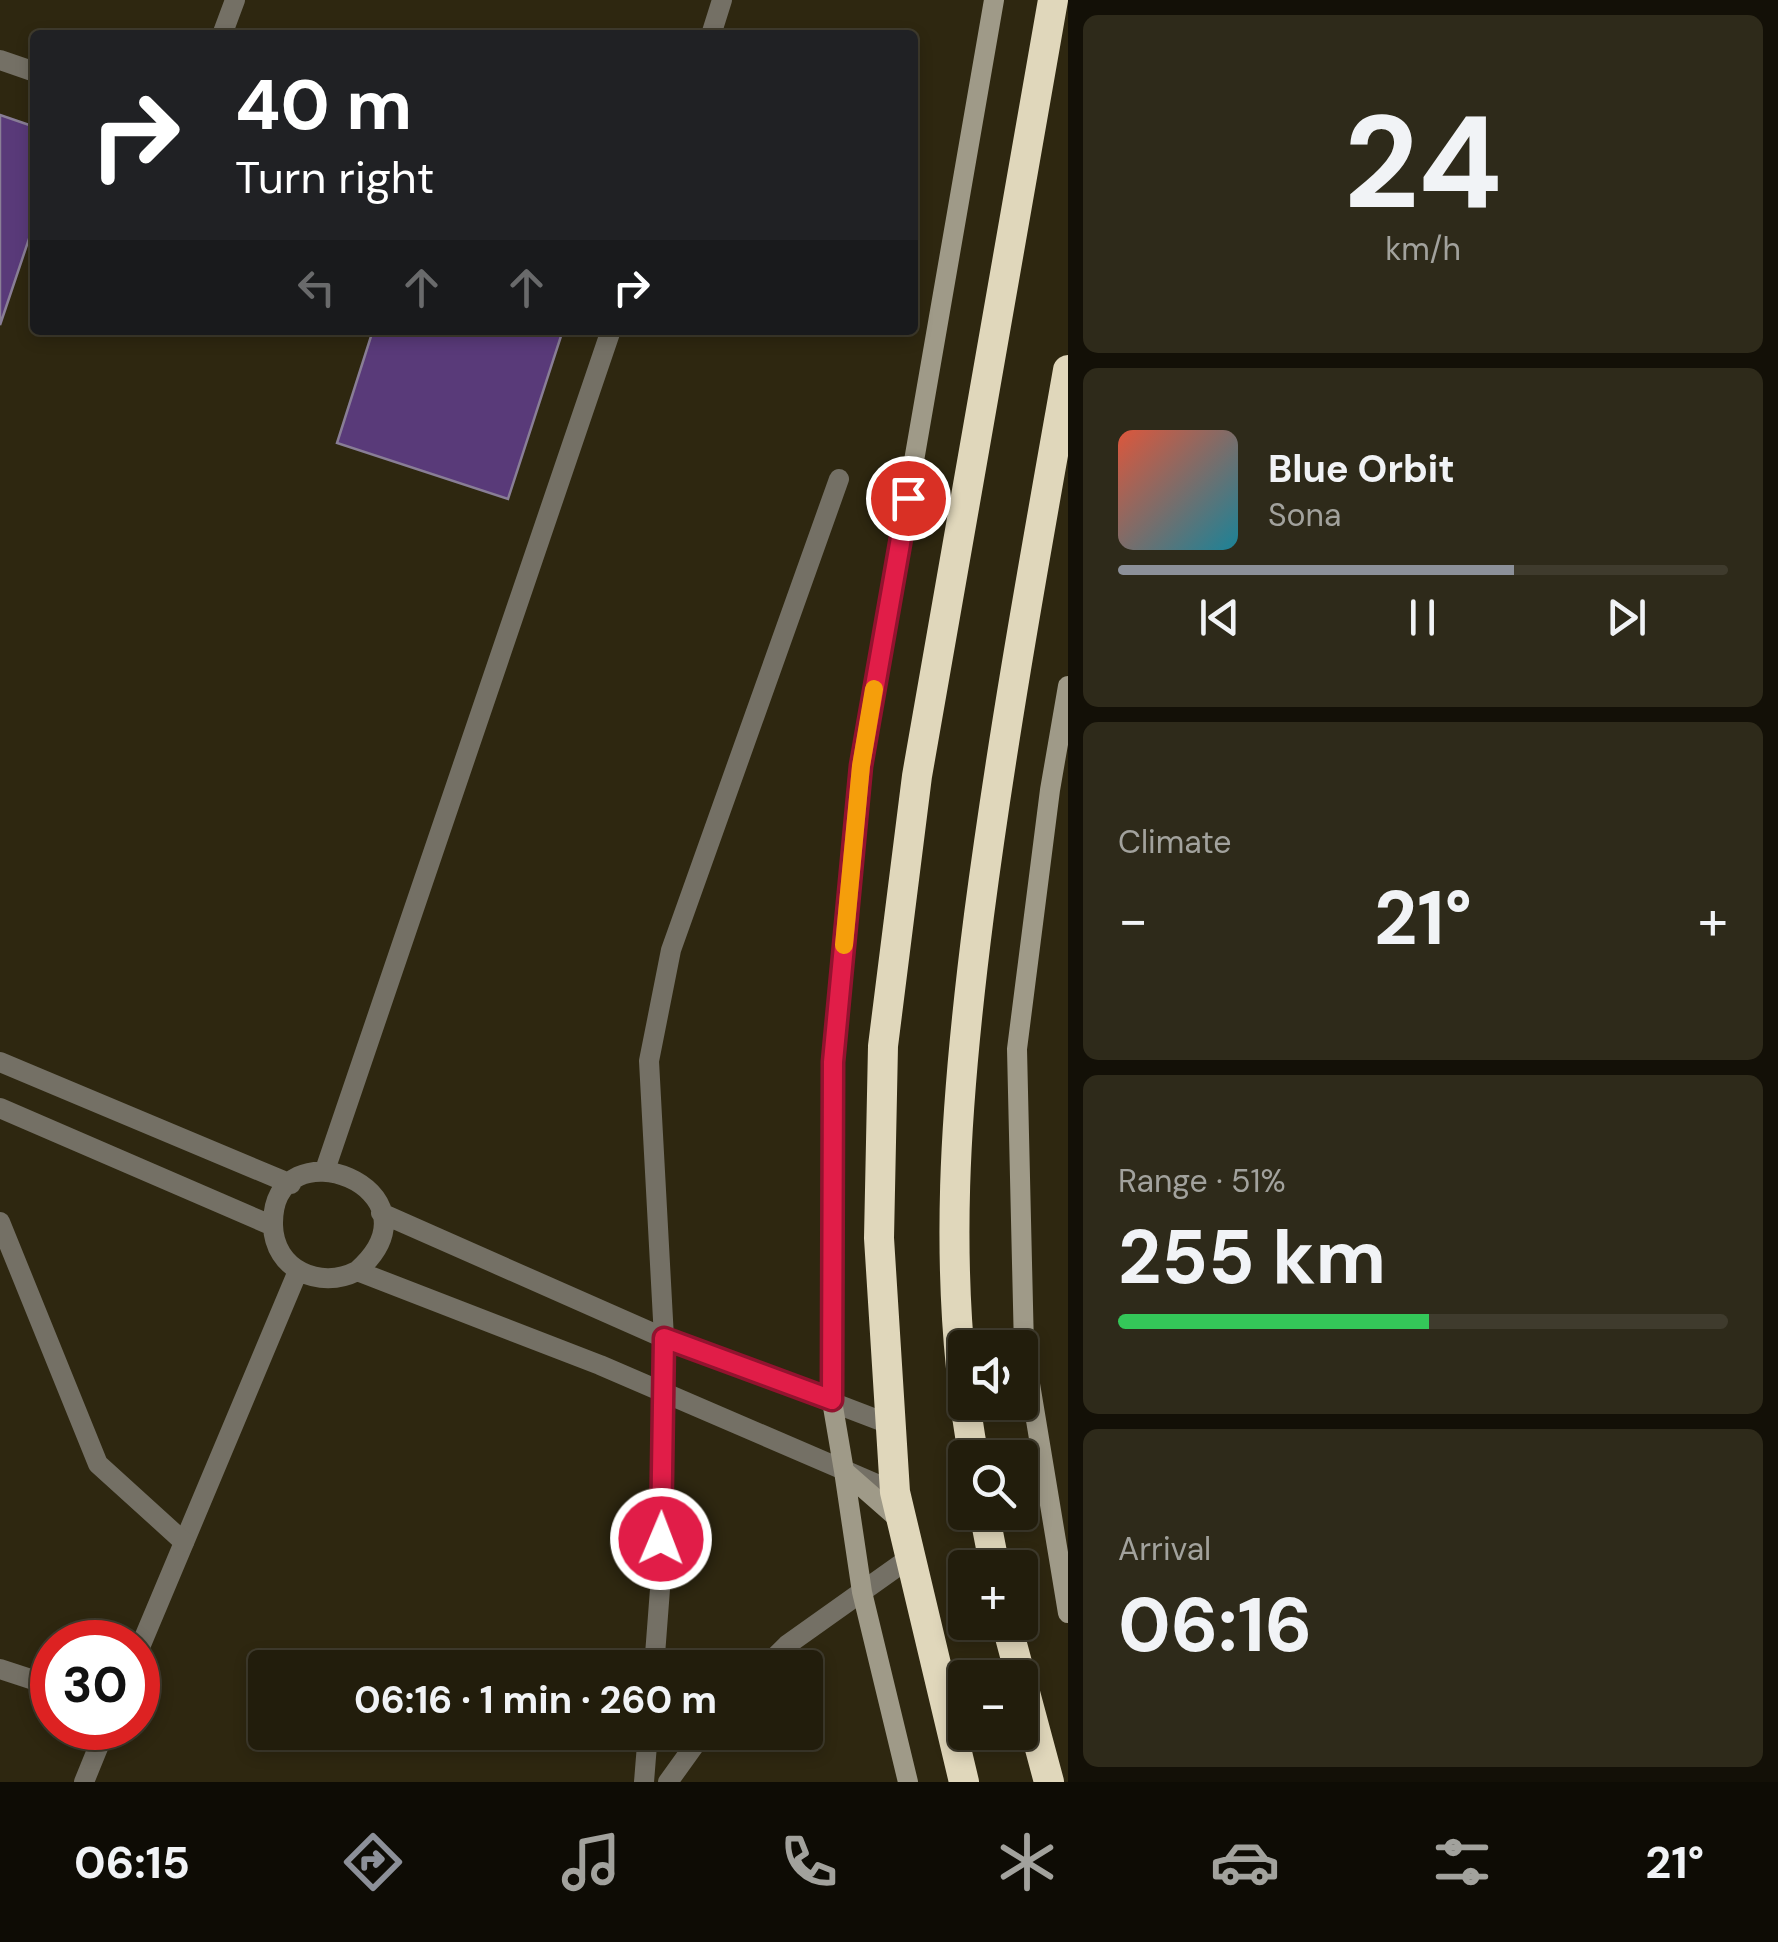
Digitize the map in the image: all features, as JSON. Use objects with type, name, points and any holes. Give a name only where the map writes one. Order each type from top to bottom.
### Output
[{"type":"highway","points":[[964,1782],[898,1506],[880,1238],[883,1046],[917,776],[1053,0]]},
{"type":"highway","points":[[971,1440],[962,1392],[954,1226],[961,1054],[996,780],[1068,370]]},
{"type":"highway","points":[[1011,1640],[1049,1782]]},
{"type":"street","points":[[224,30],[235,0]]},
{"type":"street","points":[[712,30],[722,0]]},
{"type":"street","points":[[908,1782],[862,1592],[832,1400],[833,1062],[861,766],[994,0]]},
{"type":"street","points":[[0,60],[30,70]]},
{"type":"street","points":[[325,1170],[608,335]]},
{"type":"street","points":[[655,1650],[664,1338],[649,1061],[670,950],[839,479]]},
{"type":"street","points":[[1068,686],[1050,790],[1017,1048],[1024,1348],[1068,1613]]},
{"type":"street","points":[[0,1062],[290,1184]]},
{"type":"street","points":[[0,1108],[273,1226]]},
{"type":"street","points":[[325,1170],[341,1171],[366,1186],[381,1213],[378,1245],[357,1270],[322,1279],[298,1271],[280,1252],[273,1226],[278,1204],[290,1184],[325,1170]]},
{"type":"street","points":[[381,1213],[664,1338],[890,1424]]},
{"type":"street","points":[[0,1222],[98,1464],[184,1542]]},
{"type":"street","points":[[357,1270],[844,1471],[898,1506]]},
{"type":"street","points":[[151,1620],[298,1271]]},
{"type":"street","points":[[787,1650],[908,1559]]},
{"type":"street","points":[[0,1669],[30,1679]]},
{"type":"street","points":[[84,1782],[97,1750]]},
{"type":"street","points":[[644,1782],[647,1750]]},
{"type":"street","points":[[668,1782],[691,1750]]},
{"type":"building","points":[[0,115],[30,125],[30,236],[0,325]]},
{"type":"building","points":[[371,335],[561,335],[508,499],[337,443]]},
{"type":"slow traffic","points":[[844,945],[861,766],[874,689]]},
{"type":"route","points":[[661,1539],[664,1338],[832,1400],[833,1062],[861,766],[908,498]]}]
